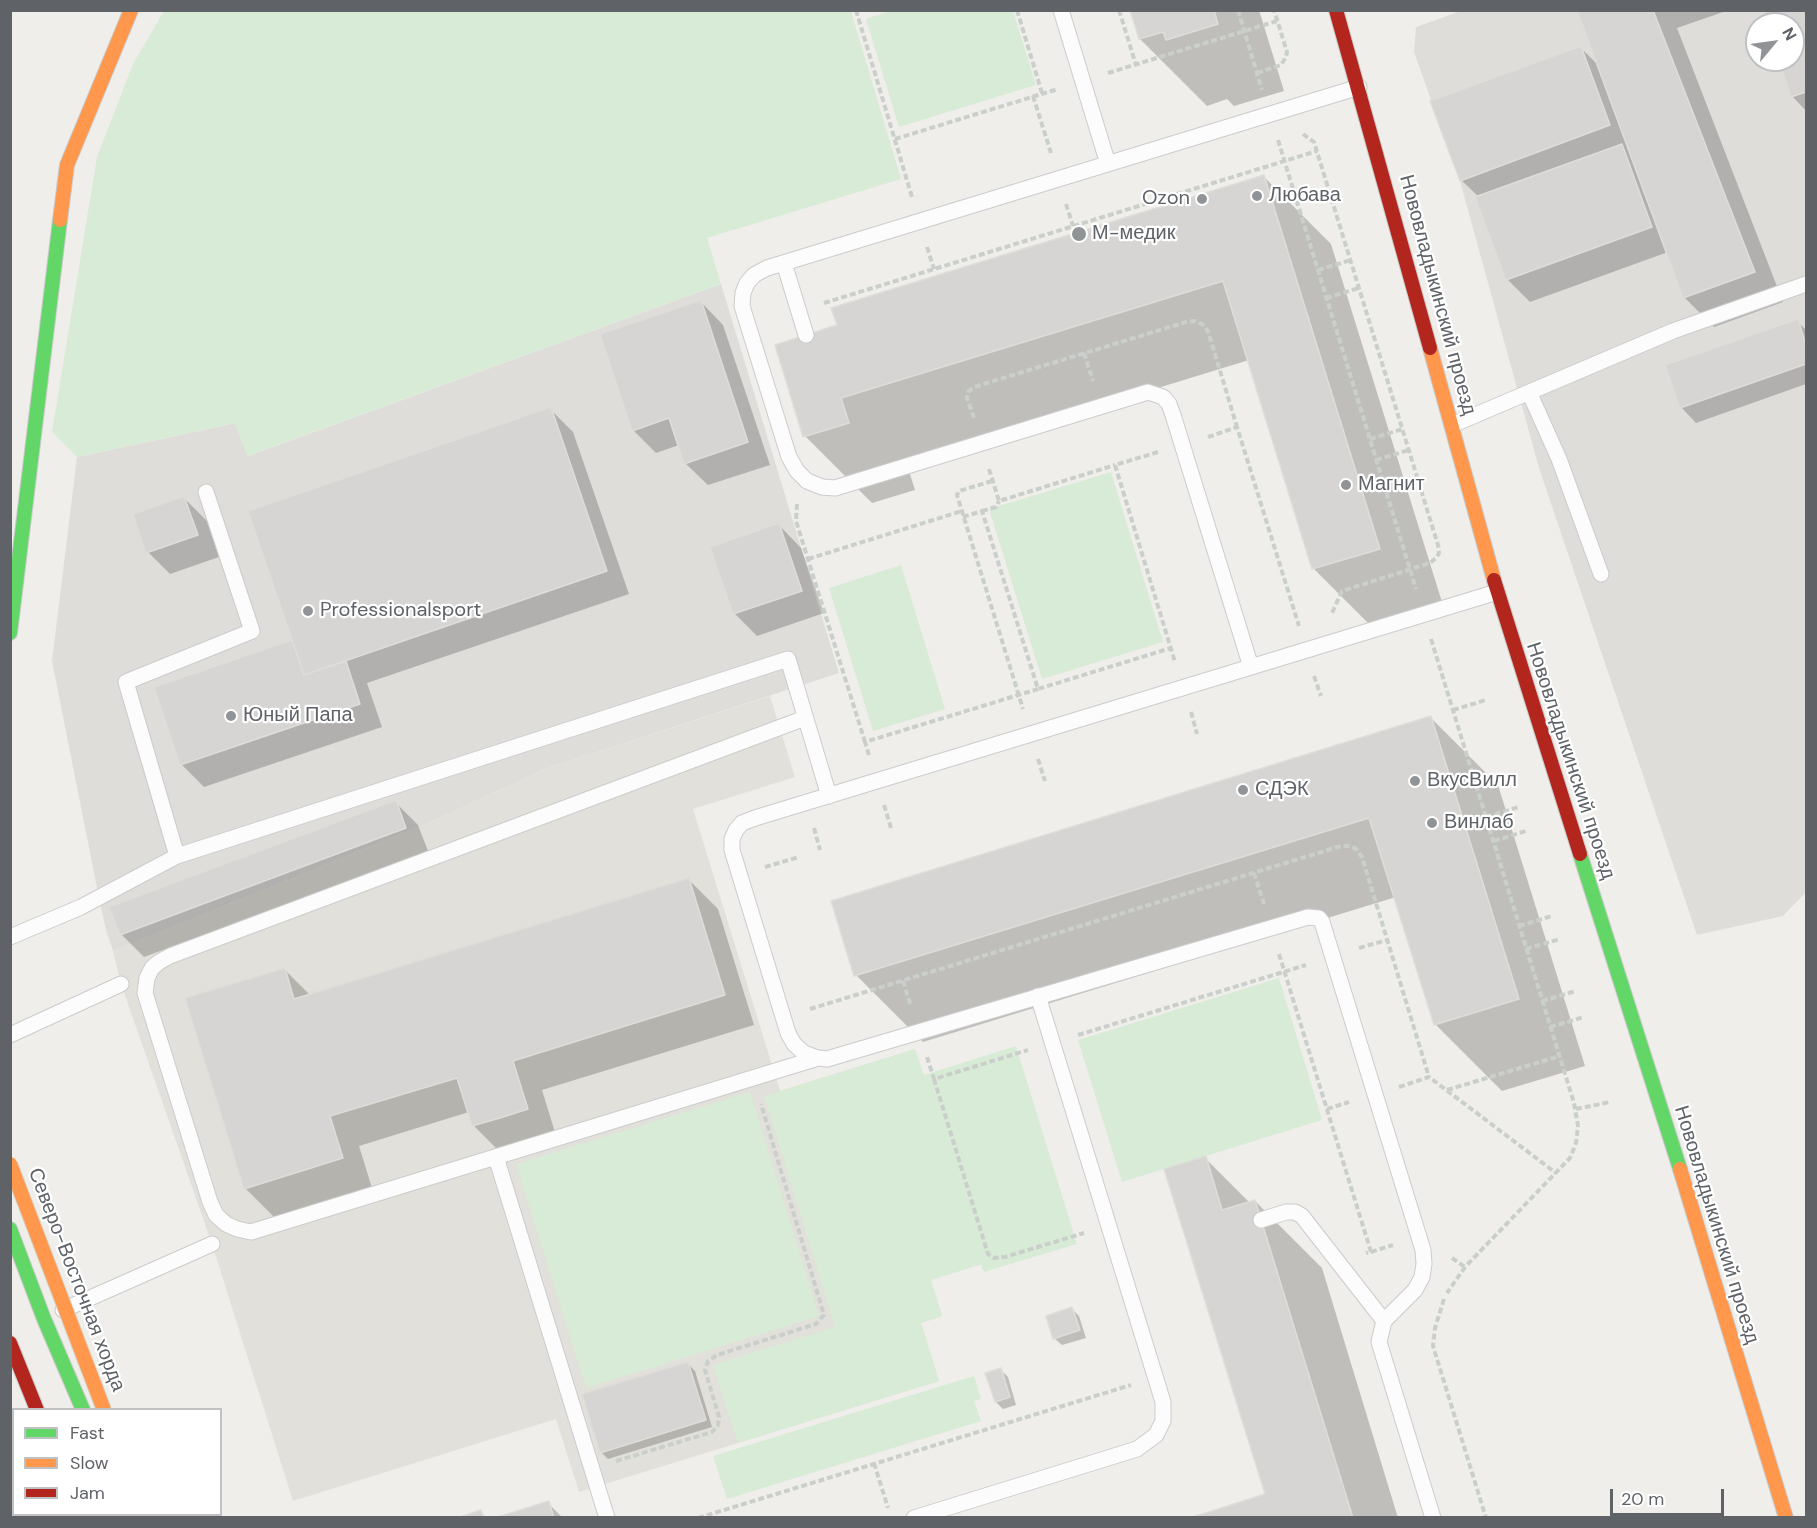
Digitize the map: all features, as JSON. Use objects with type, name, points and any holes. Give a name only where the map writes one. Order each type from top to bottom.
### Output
[{"type":"street","points":[[10,633],[67,165],[131,10]]},
{"type":"street","name":"Нововладыкинский проезд","points":[[1336,10],[1497,592],[1702,1240],[1786,1518]]},
{"type":"street","name":"Северо-Восточная хорда","points":[[10,1164],[103,1408]]},
{"type":"street","points":[[10,1229],[81,1408]]},
{"type":"street","points":[[10,1343],[36,1408]]},
{"type":"lane","points":[[1061,10],[1108,164]]},
{"type":"lane","points":[[1251,667],[1183,444],[1169,404],[1163,397],[1148,392],[835,488],[822,487],[807,481],[797,471],[789,456],[742,306],[743,293],[747,283],[754,275],[767,268],[1359,87]]},
{"type":"lane","points":[[784,263],[806,335]]},
{"type":"lane","points":[[1452,425],[1673,331],[1806,285]]},
{"type":"lane","points":[[1530,392],[1559,459],[1602,574]]},
{"type":"lane","points":[[177,856],[126,682],[252,631],[206,492]]},
{"type":"lane","points":[[1433,1518],[1378,1341],[1384,1321],[1415,1290],[1418,1284],[1424,1264],[1423,1250],[1333,956],[1319,918],[1308,916],[827,1059],[818,1058],[804,1053],[794,1044],[788,1033],[732,850],[732,839],[742,823],[1497,592]]},
{"type":"lane","points":[[10,937],[81,907],[177,856],[788,659],[829,796]]},
{"type":"lane","points":[[805,718],[170,956],[152,968],[147,978],[146,993],[210,1202],[216,1215],[226,1224],[251,1232],[818,1058]]},
{"type":"lane","points":[[10,1035],[121,984]]},
{"type":"lane","points":[[914,1518],[1137,1449],[1156,1435],[1163,1421],[1163,1402],[1038,996]]},
{"type":"lane","points":[[496,1157],[607,1518]]},
{"type":"lane","points":[[1261,1220],[1287,1212],[1298,1213],[1302,1216],[1384,1321]]},
{"type":"lane","points":[[44,1319],[212,1244]]},
{"type":"path","points":[[856,10],[903,169]]},
{"type":"path","points":[[1017,10],[1042,93]]},
{"type":"path","points":[[1119,10],[1136,64]]},
{"type":"path","points":[[1238,10],[1576,1109],[1578,1126],[1576,1143],[1570,1158],[1465,1267],[1446,1294],[1435,1328],[1433,1346],[1486,1518]]},
{"type":"path","points":[[1257,73],[1281,65],[1285,61],[1287,52],[1274,10]]},
{"type":"path","points":[[895,139],[1277,21]]},
{"type":"path","points":[[1033,96],[1042,126]]},
{"type":"path","points":[[1296,134],[1309,137],[1314,142],[1439,553],[1430,563],[1342,591],[1336,607],[1329,615]]},
{"type":"path","points":[[1277,140],[1287,137]]},
{"type":"path","points":[[798,311],[1317,151]]},
{"type":"path","points":[[1055,208],[1077,201]]},
{"type":"path","points":[[927,248],[938,244]]},
{"type":"path","points":[[1318,270],[1351,260]]},
{"type":"path","points":[[1326,298],[1359,288]]},
{"type":"path","points":[[963,517],[996,507],[999,501],[967,398],[968,392],[974,387],[1195,321],[1202,324],[1208,331],[1284,578]]},
{"type":"path","points":[[999,501],[1238,427]]},
{"type":"path","points":[[1370,439],[1403,429]]},
{"type":"path","points":[[1376,460],[1409,450]]},
{"type":"path","points":[[1115,465],[1173,656]]},
{"type":"path","points":[[807,481],[795,512],[867,750]]},
{"type":"path","points":[[992,481],[958,492],[963,517],[1021,703]]},
{"type":"path","points":[[808,559],[962,511]]},
{"type":"path","points":[[982,511],[1038,689]]},
{"type":"path","points":[[1299,625],[1309,622]]},
{"type":"path","points":[[865,742],[1171,648]]},
{"type":"path","points":[[1454,710],[1486,700]]},
{"type":"path","points":[[1486,817],[1519,807]]},
{"type":"path","points":[[812,825],[820,850]]},
{"type":"path","points":[[1494,841],[1526,831]]},
{"type":"path","points":[[740,875],[799,857]]},
{"type":"path","points":[[1254,873],[1371,1252],[1338,1262]]},
{"type":"path","points":[[1519,926],[1552,916]]},
{"type":"path","points":[[1526,949],[1560,939]]},
{"type":"path","points":[[934,1079],[1387,940]]},
{"type":"path","points":[[903,981],[988,1254],[994,1258],[1005,1257],[1108,1226]]},
{"type":"path","points":[[1542,1001],[1576,991]]},
{"type":"path","points":[[1550,1027],[1584,1017]]},
{"type":"path","points":[[1447,1090],[1560,1056]]},
{"type":"path","points":[[592,1468],[712,1431],[718,1425],[719,1417],[705,1370],[708,1360],[717,1355],[816,1324],[824,1315],[753,1078]]},
{"type":"path","points":[[1455,1097],[1556,1173]]},
{"type":"path","points":[[1576,1109],[1610,1102]]},
{"type":"path","points":[[698,1518],[1155,1377]]},
{"type":"path","points":[[874,1463],[891,1518]]},
{"type":"shaded area","points":[[1461,11],[1806,11],[1806,892],[1783,916],[1697,935],[1539,468],[1460,181],[1414,52],[1416,27]]},
{"type":"shaded area","points":[[721,284],[839,673],[545,769],[431,822],[113,951],[99,898],[52,661],[77,457],[236,423],[248,456]]},
{"type":"shaded area","points":[[770,696],[795,777],[693,809],[780,1091],[915,1049],[982,1264],[931,1280],[942,1316],[921,1323],[939,1381],[579,1492],[556,1419],[293,1501],[212,1244],[121,984],[113,951],[431,822],[545,769]]},
{"type":"green space","points":[[892,10],[1013,11],[1036,85],[899,127],[866,19]]},
{"type":"green space","points":[[164,11],[851,11],[901,179],[707,238],[721,284],[247,456],[235,423],[77,457],[52,432],[97,157],[133,64]]},
{"type":"green space","points":[[1111,472],[1163,642],[1042,679],[989,509]]},
{"type":"green space","points":[[901,565],[945,709],[873,731],[829,588]]},
{"type":"green space","points":[[1279,978],[1322,1120],[1122,1182],[1078,1040]]},
{"type":"green space","points":[[1016,1046],[1077,1244],[984,1272],[981,1264],[931,1280],[942,1316],[921,1323],[939,1381],[738,1443],[713,1365],[835,1327],[764,1096],[915,1049],[924,1075]]},
{"type":"green space","points":[[750,1092],[819,1316],[586,1388],[516,1164]]},
{"type":"green space","points":[[974,1376],[981,1399],[974,1401],[981,1421],[727,1499],[713,1456]]},
{"type":"building","points":[[1130,10],[1214,10],[1218,24],[1166,40],[1163,32],[1139,39]]},
{"type":"building","points":[[1577,10],[1653,10],[1755,272],[1683,298]]},
{"type":"building","points":[[1763,10],[1806,10],[1806,92],[1791,97],[1783,72],[1805,72],[1805,12],[1764,12]]},
{"type":"building","points":[[1581,46],[1610,125],[1460,181],[1430,101]]},
{"type":"building","points":[[1622,144],[1652,227],[1506,280],[1475,197]]},
{"type":"building","points":[[1264,175],[1380,549],[1312,569],[1223,281],[841,398],[849,423],[803,437],[775,345],[837,325],[831,308]]},
{"type":"building","points":[[701,300],[748,442],[684,464],[669,418],[632,431],[600,334]]},
{"type":"building","points":[[1798,319],[1806,345],[1806,364],[1680,408],[1665,365]]},
{"type":"building","points":[[551,407],[607,571],[304,675],[248,511]]},
{"type":"building","points":[[184,496],[198,535],[146,553],[133,514]]},
{"type":"building","points":[[779,523],[802,591],[733,614],[710,547]]},
{"type":"building","points":[[292,640],[304,675],[346,661],[360,704],[180,765],[154,687]]},
{"type":"building","points":[[1431,716],[1519,999],[1434,1025],[1369,818],[854,976],[831,901]]},
{"type":"building","points":[[396,800],[406,828],[120,935],[109,907]]},
{"type":"building","points":[[689,878],[725,995],[513,1061],[528,1109],[500,1118],[472,1126],[457,1078],[330,1116],[343,1158],[244,1189],[185,998],[285,968],[294,999]]},
{"type":"building","points":[[1206,1156],[1222,1210],[1255,1200],[1353,1518],[1190,1518],[1265,1494],[1164,1169]]},
{"type":"building","points":[[1072,1307],[1080,1330],[1053,1339],[1046,1316]]},
{"type":"building","points":[[688,1362],[706,1420],[600,1453],[582,1394]]},
{"type":"building","points":[[1001,1368],[1010,1397],[995,1402],[985,1373]]},
{"type":"building","points":[[549,1501],[554,1518],[495,1518]]},
{"type":"building","points":[[481,1510],[484,1518],[457,1518]]},
{"type":"traffic: fast","points":[[10,633],[60,220]]},
{"type":"traffic: fast","points":[[1580,854],[1680,1169]]},
{"type":"traffic: fast","points":[[10,1229],[44,1319],[82,1408]]},
{"type":"traffic: slow","points":[[60,220],[67,165],[131,10]]},
{"type":"traffic: slow","points":[[1430,348],[1494,580]]},
{"type":"traffic: slow","points":[[10,1164],[103,1408]]},
{"type":"traffic: slow","points":[[1680,1169],[1786,1518]]},
{"type":"traffic: jam","points":[[1336,10],[1430,348]]},
{"type":"traffic: jam","points":[[1494,580],[1580,854]]},
{"type":"traffic: jam","points":[[10,1343],[36,1408]]},
{"type":"place","name":"Любава","points":[[1257,196]]},
{"type":"place","name":"Ozon","points":[[1202,199]]},
{"type":"place","name":"М-медик","points":[[1079,234]]},
{"type":"place","name":"Магнит","points":[[1346,485]]},
{"type":"place","name":"Professionalsport","points":[[308,611]]},
{"type":"place","name":"Юный Папа","points":[[231,716]]},
{"type":"place","name":"ВкусВилл","points":[[1415,781]]},
{"type":"place","name":"СДЭК","points":[[1243,790]]},
{"type":"place","name":"Винлаб","points":[[1432,823]]}]
